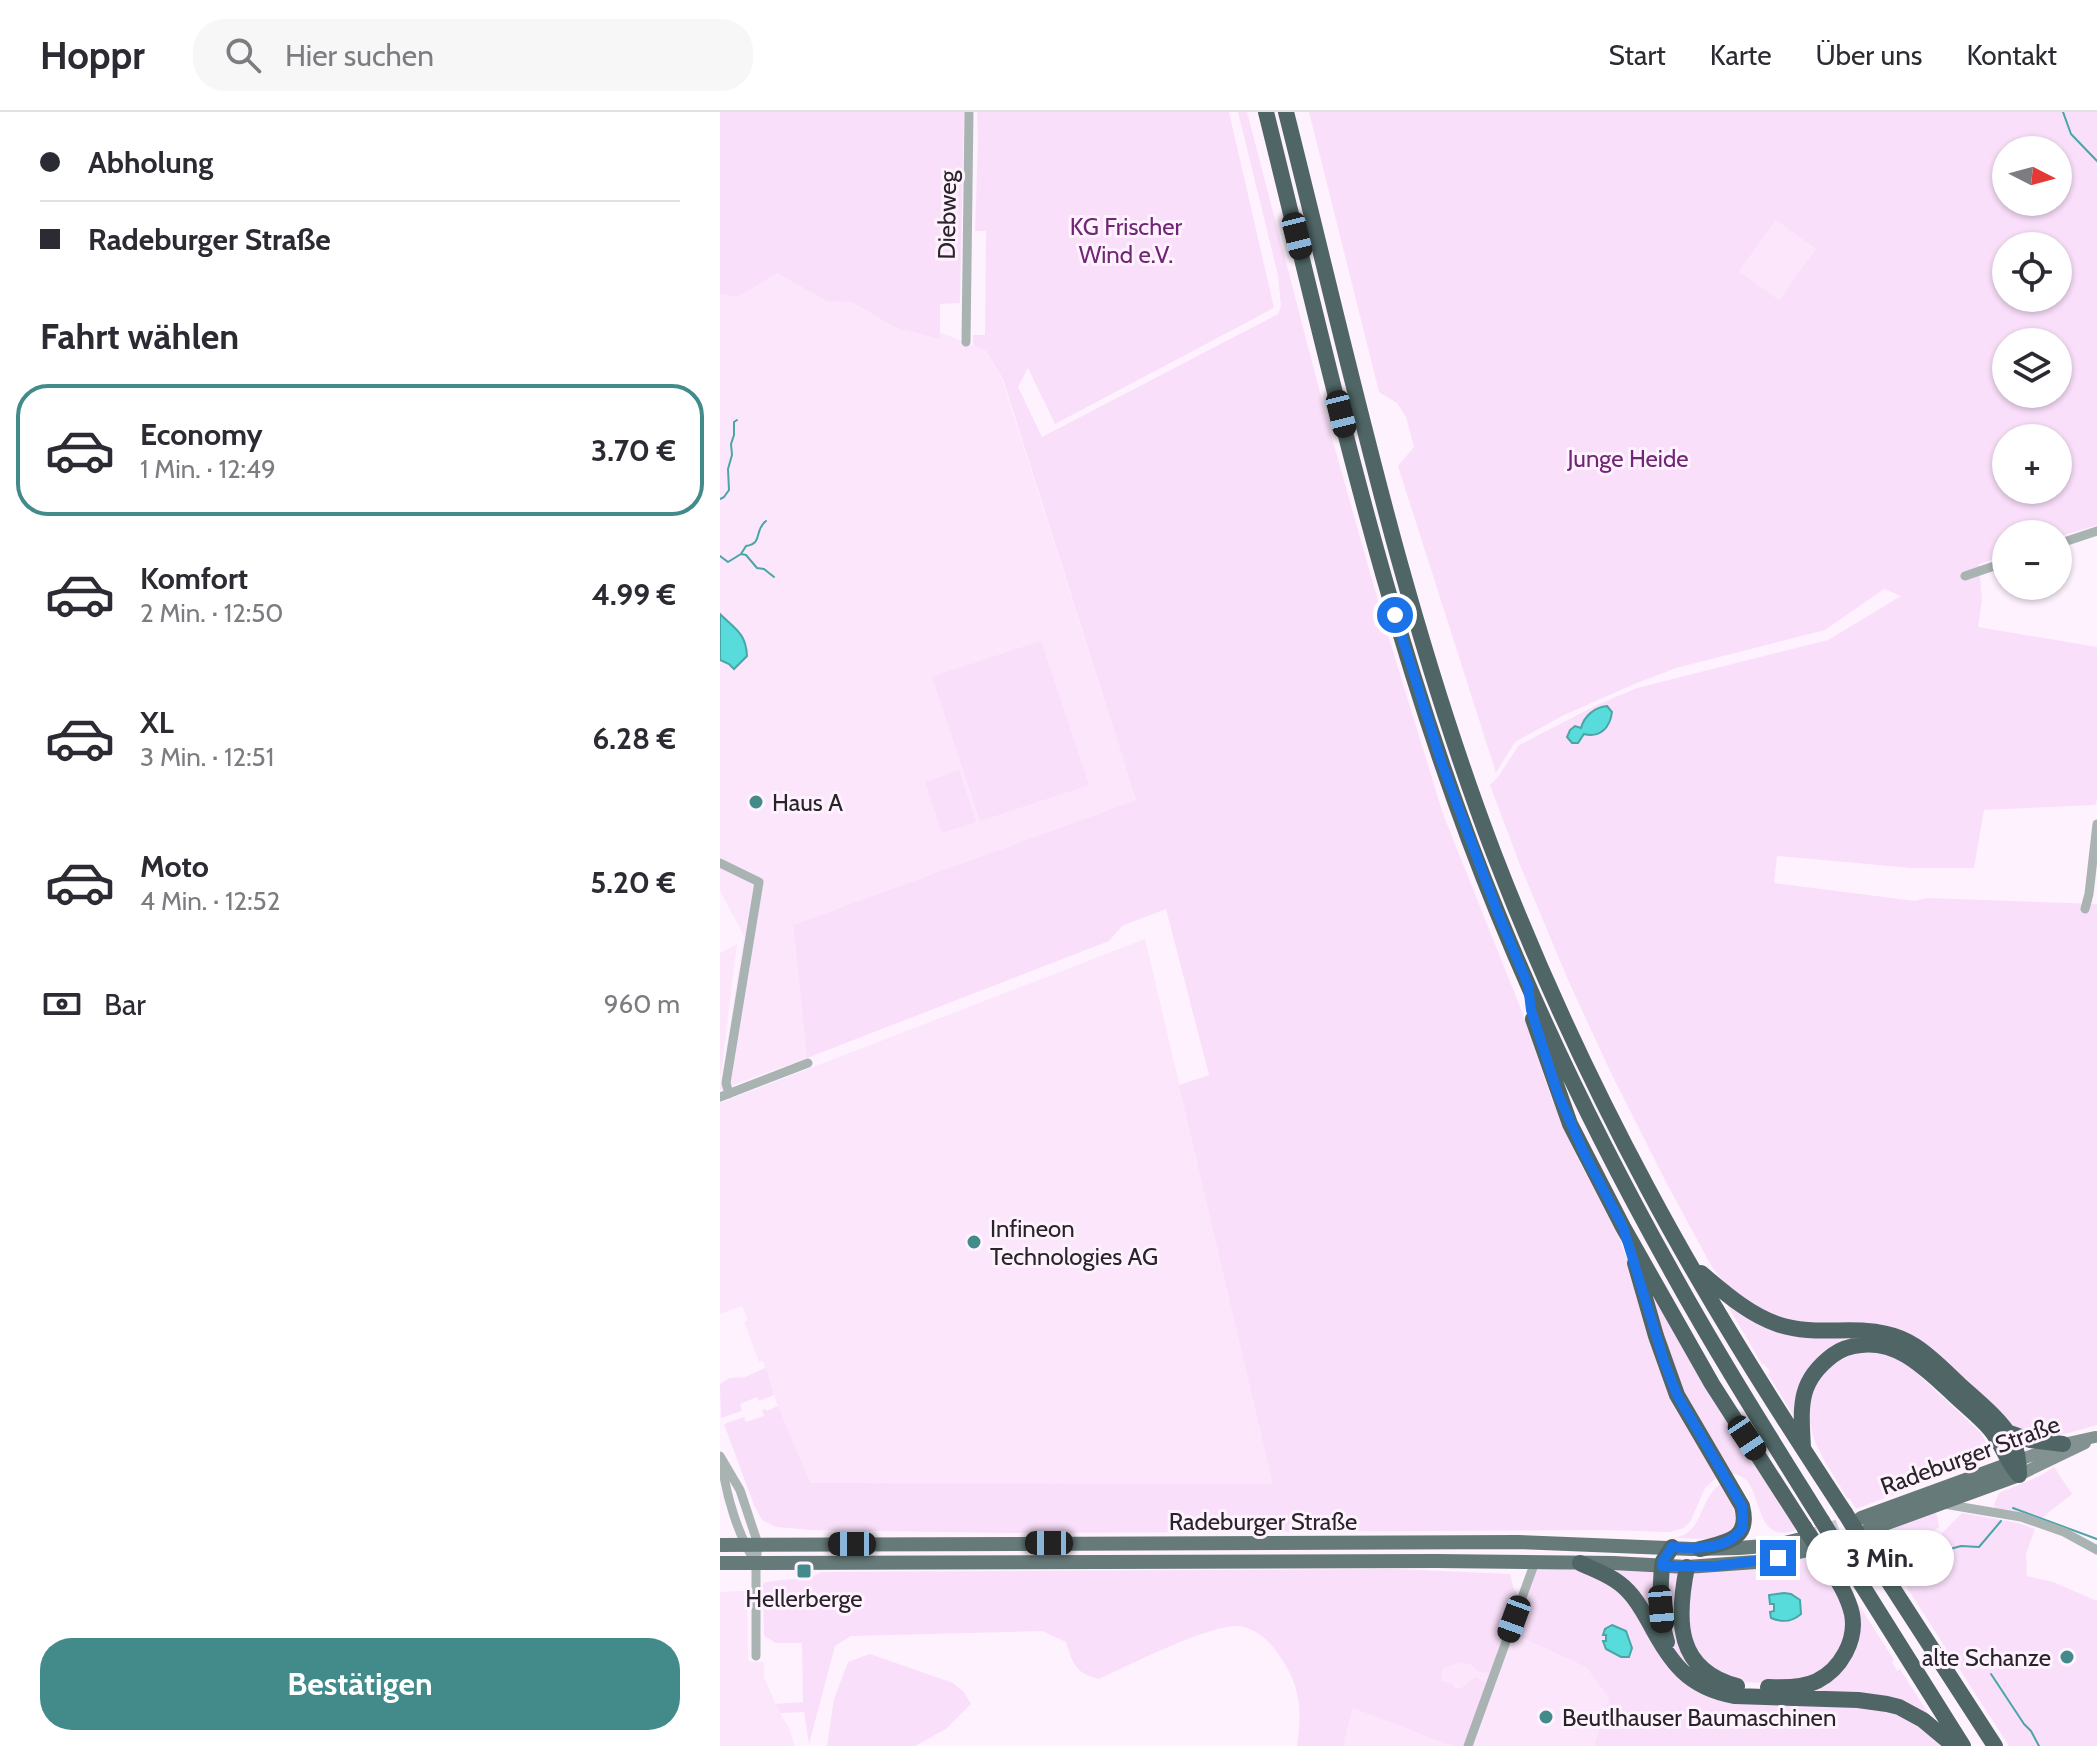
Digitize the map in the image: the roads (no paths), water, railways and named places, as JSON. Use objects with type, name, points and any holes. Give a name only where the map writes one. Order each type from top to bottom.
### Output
[{"type":"highway","points":[[1266,112],[1359,485],[1395,615],[1442,764],[1528,985],[1595,1129],[1658,1247],[1721,1357],[1963,1746]]},
{"type":"highway","points":[[1286,112],[1389,526],[1428,661],[1470,788],[1515,906],[1572,1039],[1648,1189],[1693,1267],[1803,1449],[1859,1525],[1995,1746]]},
{"type":"highway","points":[[1528,985],[1531,1010],[1558,1094],[1575,1135],[1712,1384],[1845,1594],[1853,1617],[1850,1641],[1840,1661],[1816,1681],[1785,1688],[1738,1686],[1720,1681],[1696,1663],[1683,1636],[1681,1611],[1687,1567]]},
{"type":"highway","points":[[1623,1227],[1677,1395],[1742,1506],[1743,1527],[1734,1538],[1700,1549]]},
{"type":"highway","points":[[1693,1267],[1737,1302],[1775,1324],[1798,1330],[1871,1331],[1899,1337],[1930,1358],[2007,1432],[2015,1447],[2016,1466]]},
{"type":"highway","points":[[1803,1449],[1801,1408],[1807,1384],[1818,1366],[1837,1351],[1870,1344],[1894,1349],[1922,1367],[1992,1431],[2016,1466]]},
{"type":"highway","points":[[2007,1432],[2030,1440],[2063,1444]]},
{"type":"highway","points":[[1672,1547],[1663,1561],[1660,1595],[1666,1640],[1680,1669]]},
{"type":"highway","points":[[1580,1563],[1608,1576],[1628,1591],[1666,1652],[1697,1684],[1722,1694],[1866,1700],[1899,1707],[1923,1720],[1954,1746]]},
{"type":"main road","name":"Radeburger Straße","points":[[1859,1525],[1941,1503],[2063,1444],[2096,1436]]},
{"type":"main road","name":"Radeburger Straße","points":[[1859,1525],[2016,1466],[2078,1447],[2096,1436]]},
{"type":"main road","name":"Radeburger Straße","points":[[720,1545],[1530,1542],[1700,1549],[1811,1542]]},
{"type":"main road","name":"Radeburger Straße","points":[[720,1563],[1535,1562],[1687,1567],[1756,1562],[1811,1542]]},
{"type":"street","name":"Diebweg","points":[[966,342],[961,319],[969,112]]},
{"type":"street","points":[[2072,539],[2097,531]]},
{"type":"street","points":[[1965,576],[1992,567]]},
{"type":"street","points":[[2085,909],[2097,824]]},
{"type":"street","points":[[720,863],[759,882],[725,1096],[808,1063]]},
{"type":"street","points":[[721,1458],[724,1481],[756,1563],[756,1656]]},
{"type":"street","points":[[1941,1503],[2012,1514],[2064,1532],[2097,1550]]},
{"type":"street","points":[[1514,1562],[1525,1585]]},
{"type":"street","points":[[1468,1746],[1535,1562]]},
{"type":"water","points":[[720,614],[739,632],[746,648],[747,656],[734,669],[720,660]]},
{"type":"water","points":[[1607,706],[1612,712],[1603,730],[1584,734],[1578,743],[1572,743],[1567,737],[1570,730],[1575,726],[1581,728],[1591,713]]},
{"type":"water","points":[[1784,1593],[1800,1600],[1801,1614],[1794,1619],[1779,1621],[1771,1618],[1774,1604],[1770,1604],[1769,1595]]},
{"type":"water","points":[[1612,1625],[1626,1631],[1632,1648],[1629,1657],[1621,1657],[1606,1649],[1603,1641],[1606,1641],[1606,1635],[1603,1635],[1605,1629]]},
{"type":"waterway","points":[[2063,112],[2071,134],[2097,161]]},
{"type":"waterway","points":[[720,499],[729,490],[728,469],[734,422],[737,420]]},
{"type":"waterway","points":[[741,554],[746,546],[755,542],[766,521]]},
{"type":"waterway","points":[[720,556],[728,562],[741,554],[746,555],[757,568],[774,577]]},
{"type":"waterway","points":[[2013,1508],[2097,1539]]},
{"type":"waterway","points":[[1935,1553],[1961,1546],[1979,1547],[2001,1521]]},
{"type":"waterway","points":[[1991,1674],[2039,1746]]},
{"type":"tunnel","points":[[1805,1538],[1861,1518]]},
{"type":"tunnel","points":[[1812,1549],[1868,1530]]},
{"type":"place","name":"Haus A","points":[[756,802]]},
{"type":"place","name":"Infineon Technologies AG","points":[[974,1242]]},
{"type":"place","name":"Hellerberge","points":[[804,1571]]},
{"type":"place","name":"alte Schanze","points":[[2067,1657]]},
{"type":"place","name":"Beutlhauser Baumaschinen","points":[[1546,1717]]},
{"type":"park label","name":"KG Frischer Wind e.V.","points":[[1126,240]]},
{"type":"park label","name":"Junge Heide","points":[[1628,458]]}]
